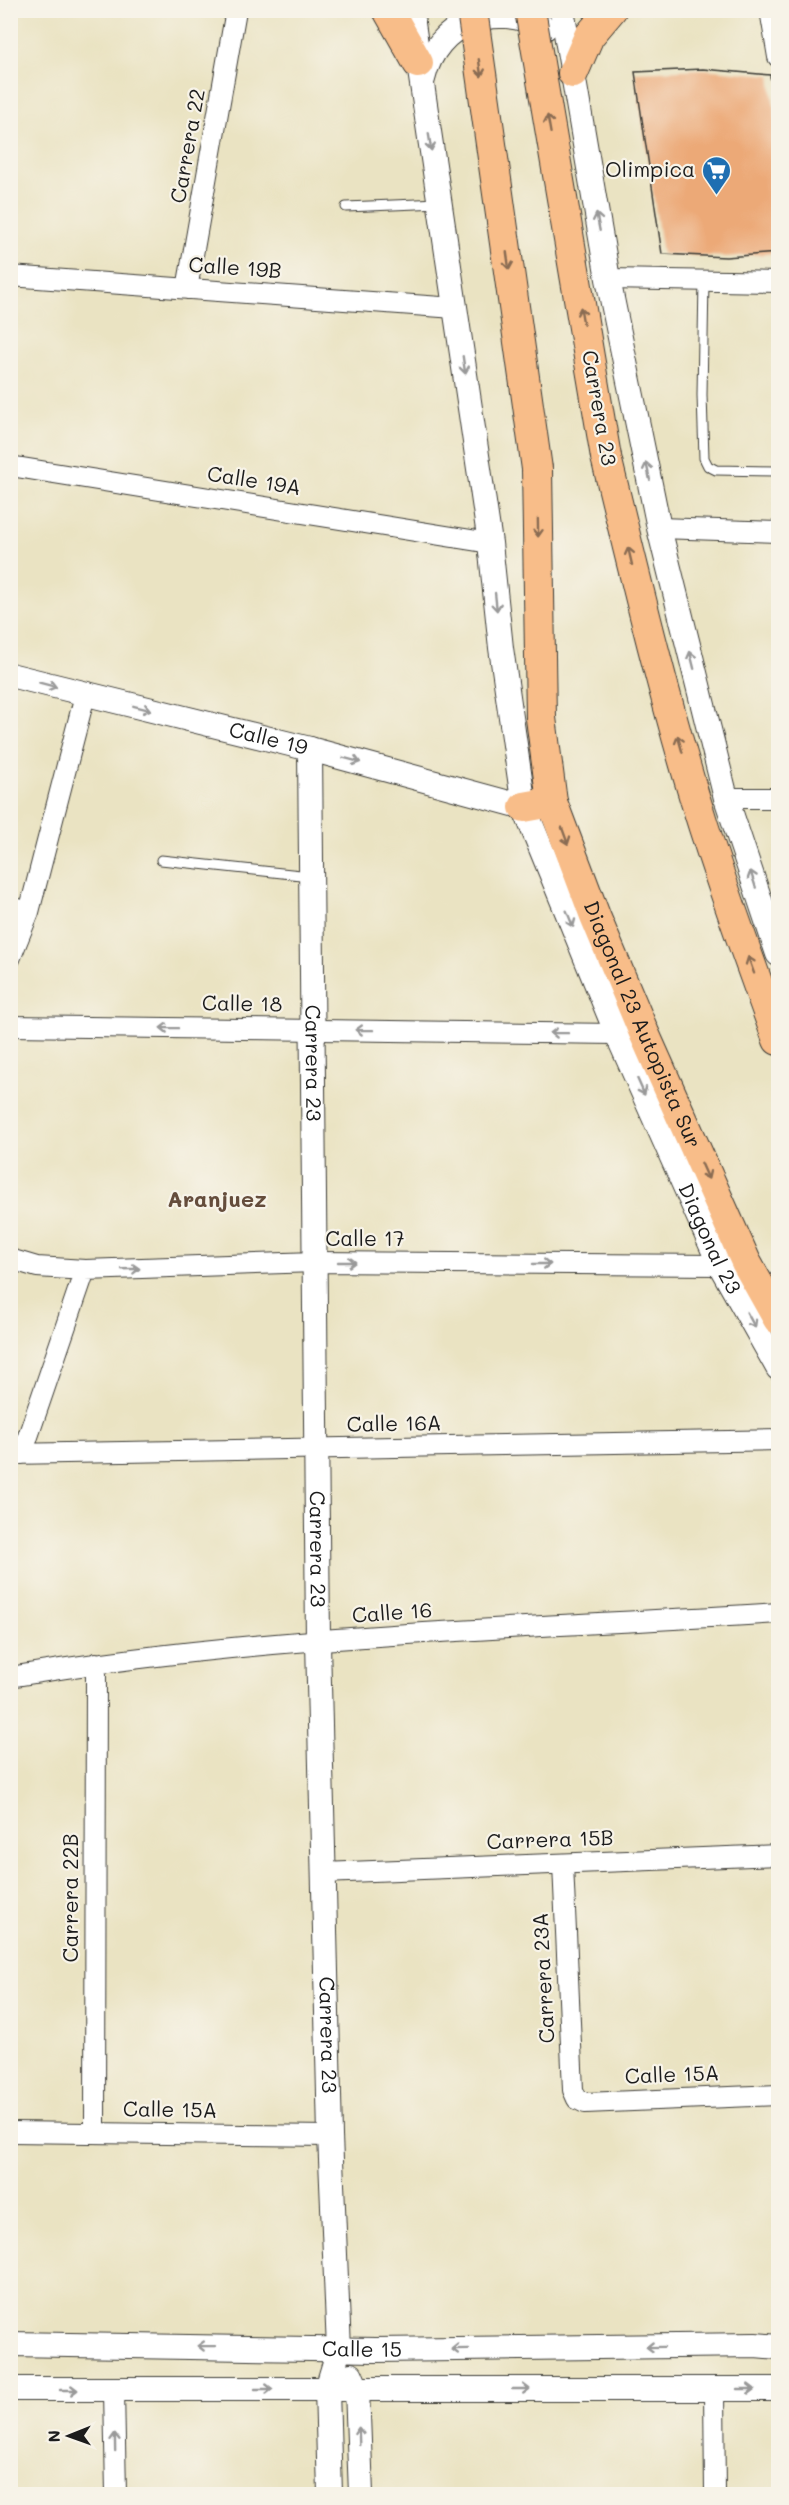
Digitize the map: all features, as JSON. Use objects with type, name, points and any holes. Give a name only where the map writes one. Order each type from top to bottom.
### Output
[{"type":"main road","points":[[387,10],[420,74]]},
{"type":"main road","name":"Diagonal 23 Autopista Sur","points":[[472,10],[537,469],[541,718],[538,804],[595,916],[644,1033],[746,1262],[778,1319]]},
{"type":"main road","name":"Carrera 23","points":[[530,10],[606,457],[648,634],[696,800],[778,1040]]},
{"type":"main road","points":[[572,67],[589,36],[611,10]]},
{"type":"street","name":"Carrera 22","points":[[187,289],[236,10]]},
{"type":"street","points":[[411,10],[490,543],[501,648],[538,804]]},
{"type":"street","name":"Carrera 23","points":[[562,10],[608,279],[659,528],[726,798]]},
{"type":"street","points":[[770,10],[778,57]]},
{"type":"street","points":[[420,74],[433,49],[446,32],[464,20],[486,14],[509,14],[536,21],[558,40],[572,67]]},
{"type":"street","name":"Calle 19B","points":[[10,276],[455,308]]},
{"type":"street","points":[[608,279],[778,282]]},
{"type":"street","name":"Calle 19A","points":[[10,466],[490,543]]},
{"type":"street","points":[[659,528],[778,532]]},
{"type":"street","name":"Calle 19","points":[[10,675],[538,804]]},
{"type":"street","points":[[10,960],[20,910],[85,695]]},
{"type":"street","name":"Carrera 23","points":[[310,749],[318,1642],[330,2136],[339,2349],[327,2389],[330,2494]]},
{"type":"street","points":[[778,798],[726,798],[778,954]]},
{"type":"street","name":"Diagonal 23","points":[[538,804],[617,1034],[720,1265],[778,1368]]},
{"type":"street","name":"Calle 18","points":[[10,1026],[617,1034]]},
{"type":"street","name":"Calle 17","points":[[10,1259],[37,1267],[85,1270],[315,1262],[720,1265]]},
{"type":"street","points":[[16,1454],[85,1270]]},
{"type":"street","name":"Calle 16A","points":[[16,1454],[778,1440]]},
{"type":"street","name":"Calle 16","points":[[10,1677],[96,1663],[318,1642],[778,1613]]},
{"type":"street","name":"Carrera 22B","points":[[94,2133],[96,1663]]},
{"type":"street","name":"Carrera 15B","points":[[323,1873],[778,1855]]},
{"type":"street","name":"Carrera 23A","points":[[563,1864],[573,2090]]},
{"type":"street","name":"Calle 15A","points":[[573,2090],[577,2099],[585,2103],[778,2095]]},
{"type":"street","name":"Calle 15A","points":[[10,2132],[330,2136]]},
{"type":"street","name":"Calle 15","points":[[10,2344],[339,2349],[771,2345]]},
{"type":"street","name":"Carrera 23","points":[[339,2349],[357,2389],[361,2494]]},
{"type":"street","name":"Calle 15","points":[[10,2389],[778,2389]]},
{"type":"street","points":[[714,2389],[715,2494]]},
{"type":"street","points":[[114,2390],[116,2494]]},
{"type":"lane","points":[[346,207],[440,203]]},
{"type":"lane","points":[[704,281],[702,395],[704,458],[708,466],[716,470],[778,471]]},
{"type":"lane","points":[[160,860],[310,876]]},
{"type":"building","name":"Olimpica","points":[[703,69],[770,75],[778,140],[778,253],[726,257],[662,254],[635,72]]},
{"type":"place","name":"Olimpica","points":[[716,196]]},
{"type":"district","name":"Aranjuez","points":[[217,1199]]}]
